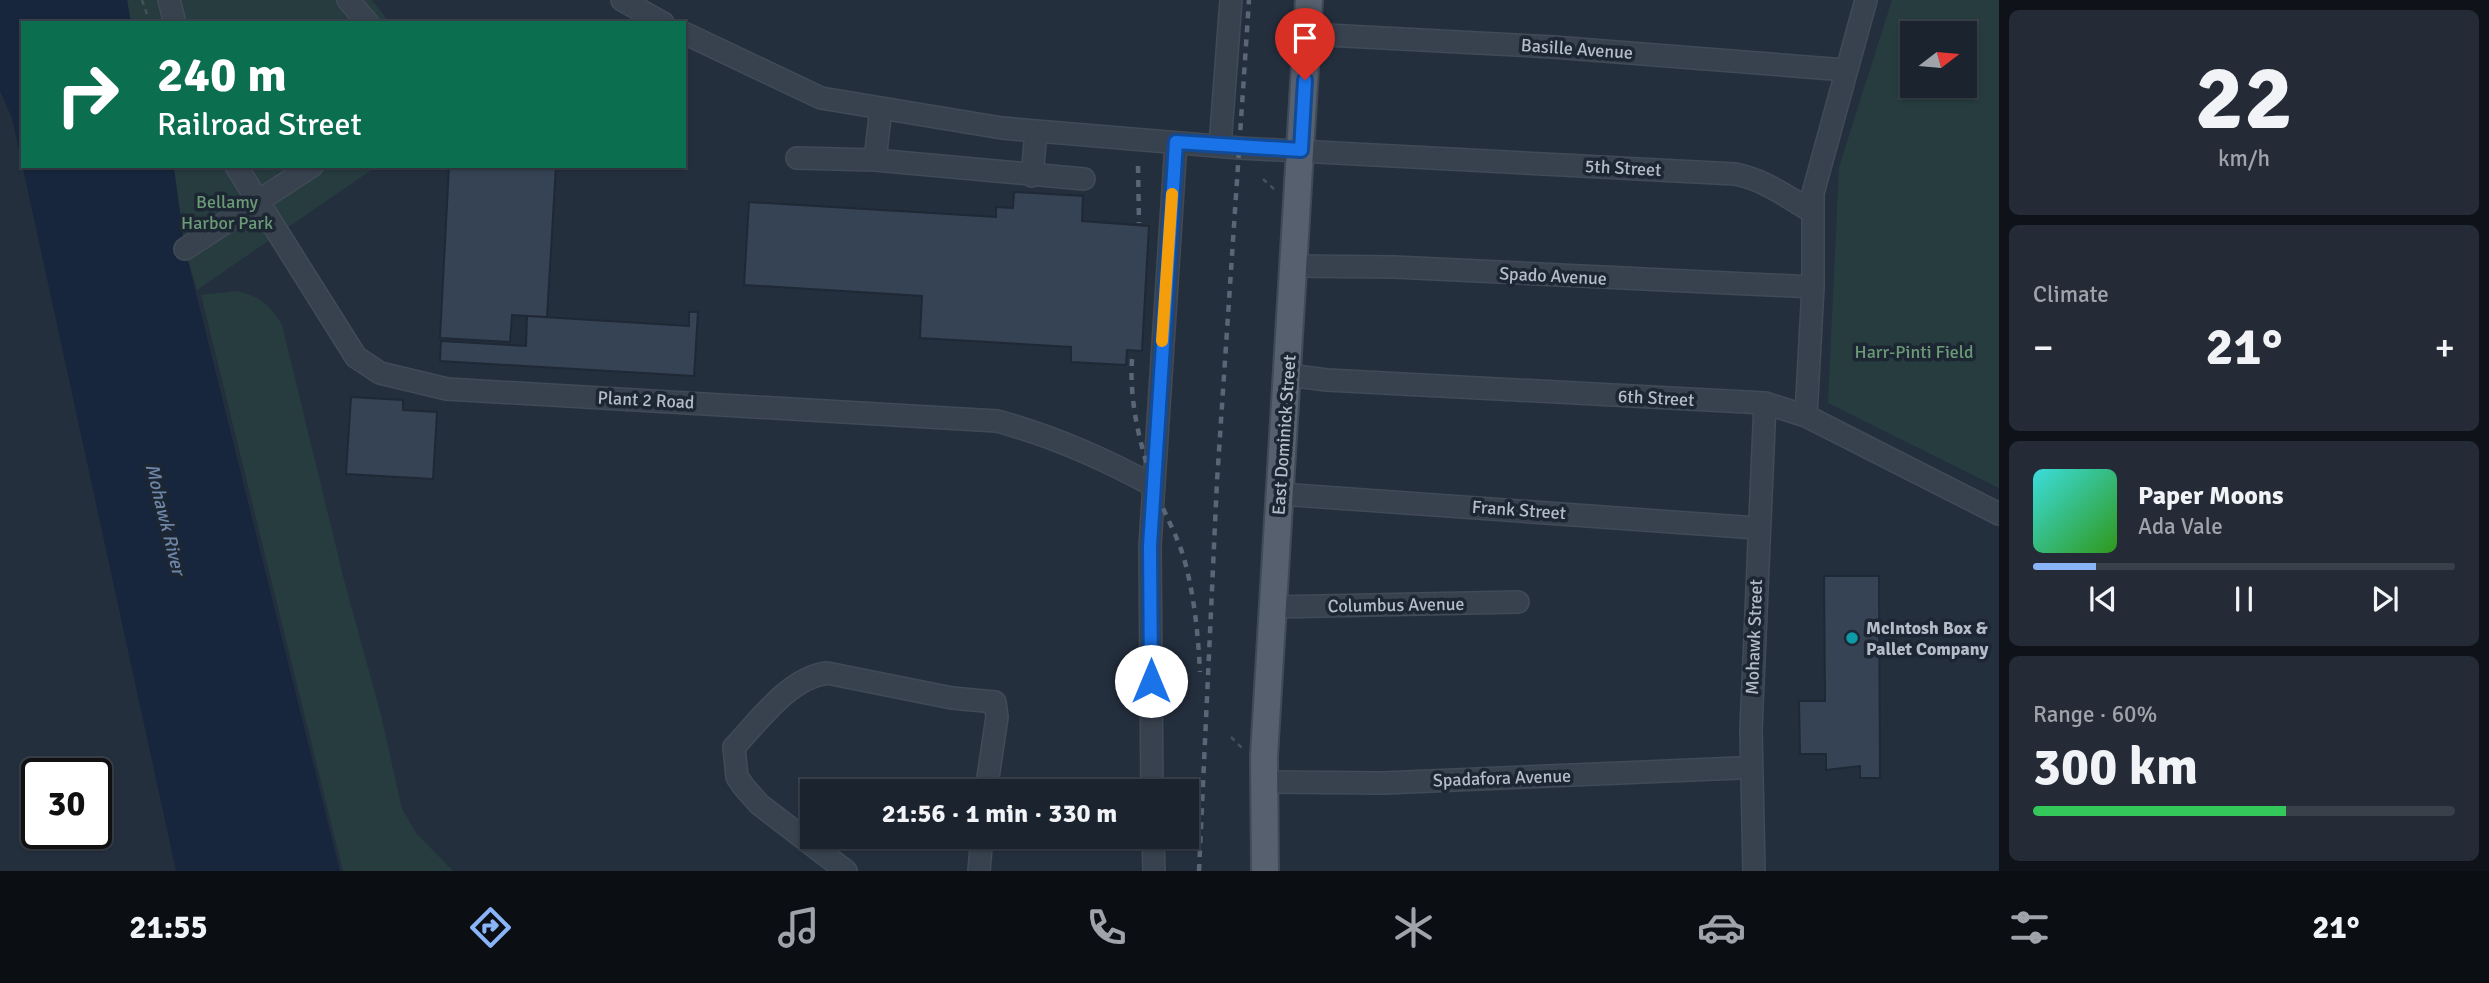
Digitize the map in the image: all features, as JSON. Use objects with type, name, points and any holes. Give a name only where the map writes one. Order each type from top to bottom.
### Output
[{"type":"main road","name":"East Dominick Street","points":[[1265,871],[1264,782],[1309,0]]},
{"type":"street","points":[[169,0],[174,21]]},
{"type":"street","points":[[348,0],[366,21]]},
{"type":"street","points":[[622,0],[659,21]]},
{"type":"street","points":[[1220,146],[1231,0]]},
{"type":"street","points":[[1806,416],[1813,287],[1813,193],[1866,0]]},
{"type":"street","name":"5th Street","points":[[686,34],[821,98],[881,108],[1036,132],[1220,146],[1735,174],[1747,176],[1781,192],[1812,212]]},
{"type":"street","name":"Basille Avenue","points":[[1307,34],[1553,47],[1846,70]]},
{"type":"street","points":[[875,160],[881,108]]},
{"type":"street","points":[[1032,176],[1036,132]]},
{"type":"street","points":[[1152,779],[1150,546],[1176,142]]},
{"type":"street","points":[[797,158],[875,160],[1084,179]]},
{"type":"street","name":"Plant 2 Road","points":[[237,168],[356,358],[380,373],[447,389],[997,421],[1043,433],[1106,460],[1154,486]]},
{"type":"street","points":[[185,249],[309,168]]},
{"type":"street","name":"Spado Avenue","points":[[1294,266],[1394,267],[1813,287]]},
{"type":"street","name":"6th Street","points":[[1288,374],[1341,381],[1765,403],[1806,416],[1999,514]]},
{"type":"street","name":"Mohawk Street","points":[[1754,871],[1751,729],[1757,528],[1765,403]]},
{"type":"street","name":"Frank Street","points":[[1280,494],[1757,528]]},
{"type":"street","name":"Columbus Avenue","points":[[1273,607],[1518,602]]},
{"type":"street","points":[[800,836],[759,804],[744,787],[737,777],[734,747],[789,691],[809,676],[827,673],[951,698],[989,700],[998,706],[988,779]]},
{"type":"street","name":"Spadafora Avenue","points":[[1264,782],[1384,783],[1739,768]]},
{"type":"street","points":[[817,849],[846,871]]},
{"type":"street","points":[[979,871],[981,849]]},
{"type":"street","points":[[1153,849],[1154,871]]},
{"type":"path","points":[[142,0],[149,21]]},
{"type":"path","points":[[1263,178],[1275,190]]},
{"type":"path","points":[[1231,737],[1243,749]]},
{"type":"green space","points":[[127,0],[372,0],[388,21],[131,21]]},
{"type":"green space","name":"Harr-Pinti Field","points":[[1892,0],[1999,0],[1999,488],[1828,403],[1839,167]]},
{"type":"green space","name":"Bellamy Harbor Park","points":[[173,168],[374,168],[197,290],[185,249]]},
{"type":"green space","points":[[236,291],[252,295],[264,302],[282,325],[344,580],[381,715],[402,809],[416,833],[453,871],[343,871],[201,295]]},
{"type":"water","points":[[0,0],[127,0],[131,21],[21,21],[21,159],[12,118],[0,91]]},
{"type":"water","name":"Mohawk River","points":[[23,168],[174,168],[185,249],[340,871],[176,871]]},
{"type":"building","points":[[449,168],[556,168],[547,317],[512,315],[510,342],[440,338]]},
{"type":"building","points":[[1014,192],[1083,196],[1082,221],[1149,226],[1142,351],[1127,350],[1126,365],[1071,362],[1071,347],[920,338],[922,296],[744,285],[749,202],[996,217],[996,207],[1013,208]]},
{"type":"building","points":[[689,312],[698,312],[694,376],[440,361],[441,341],[526,346],[527,316],[689,326]]},
{"type":"building","points":[[351,397],[403,400],[403,410],[437,412],[433,479],[346,474]]},
{"type":"building","name":"McIntosh Box & Pallet Company","points":[[1824,576],[1879,576],[1880,778],[1860,778],[1860,766],[1826,770],[1826,754],[1800,754],[1799,701],[1825,701]]},
{"type":"railway","points":[[1199,871],[1217,481],[1249,0]]},
{"type":"railway","points":[[1138,166],[1139,223]]},
{"type":"railway","points":[[1132,359],[1132,391],[1140,439],[1154,486],[1187,569],[1195,613],[1200,672]]},
{"type":"slow traffic","points":[[1162,341],[1172,194]]},
{"type":"place","name":"McIntosh Box & Pallet Company","points":[[1852,638]]},
{"type":"route","points":[[1151,681],[1150,546],[1176,142],[1301,150],[1305,80]]}]
